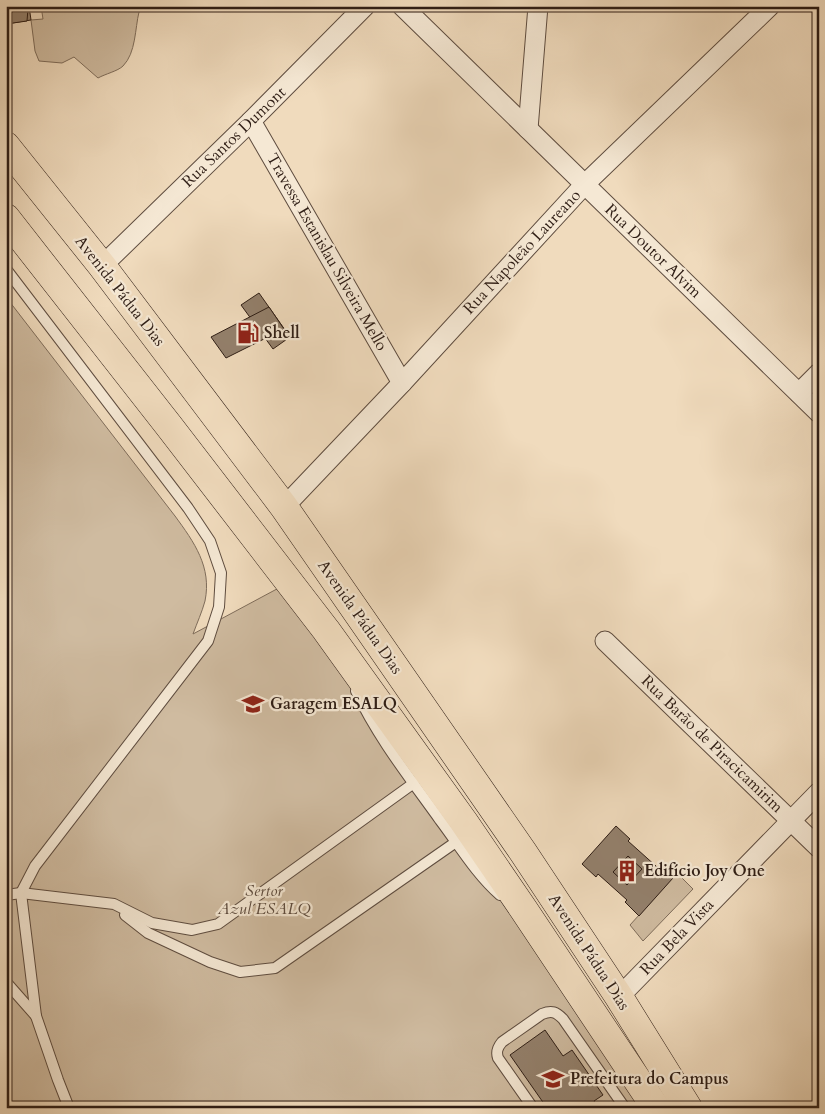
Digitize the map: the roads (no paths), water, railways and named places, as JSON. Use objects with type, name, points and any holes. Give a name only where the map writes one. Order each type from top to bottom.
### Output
[{"type":"highway","name":"Avenida Pádua Dias","points":[[6,146],[102,266],[284,507],[523,852],[619,996],[688,1108]]},
{"type":"highway","name":"Avenida Pádua Dias","points":[[6,218],[326,630],[464,822],[656,1108]]},
{"type":"street","name":"Rua Santos Dumont","points":[[102,266],[252,121],[365,6]]},
{"type":"street","name":"Rua Doutor Alvim","points":[[402,6],[819,413]]},
{"type":"street","points":[[528,129],[538,6]]},
{"type":"street","name":"Rua Napoleão Laureano","points":[[284,507],[402,383],[585,184],[770,6]]},
{"type":"street","name":"Travessa Estanislau Silveira Mello","points":[[252,121],[402,383]]},
{"type":"street","points":[[799,393],[819,373]]},
{"type":"street","name":"Rua Barão de Piracicamirim","points":[[604,641],[819,848]]},
{"type":"street","name":"Rua Bela Vista","points":[[619,996],[819,792]]},
{"type":"lane","points":[[6,269],[188,508],[210,541],[221,573],[220,607],[208,641],[35,866],[21,892],[36,1016],[69,1108]]},
{"type":"lane","points":[[326,630],[369,718],[414,783],[471,862],[496,892],[535,926]]},
{"type":"lane","points":[[6,895],[21,892],[114,904],[152,923],[192,930],[218,924],[414,783]]},
{"type":"lane","points":[[114,904],[120,911],[148,932],[210,962],[240,972],[275,968],[456,842]]},
{"type":"lane","points":[[6,982],[36,1016]]},
{"type":"lane","points":[[533,1108],[498,1058],[496,1052],[502,1042],[549,1011],[556,1013],[563,1019],[625,1108]]},
{"type":"place","name":"Shell","points":[[248,333]]},
{"type":"place","name":"Garagem ESALQ","points":[[253,704]]},
{"type":"place","name":"Edifício Joy One","points":[[627,871]]},
{"type":"place","name":"Prefeitura do Campus","points":[[553,1079]]},
{"type":"park label","name":"Sertor Azul ESALQ","points":[[264,900]]}]
